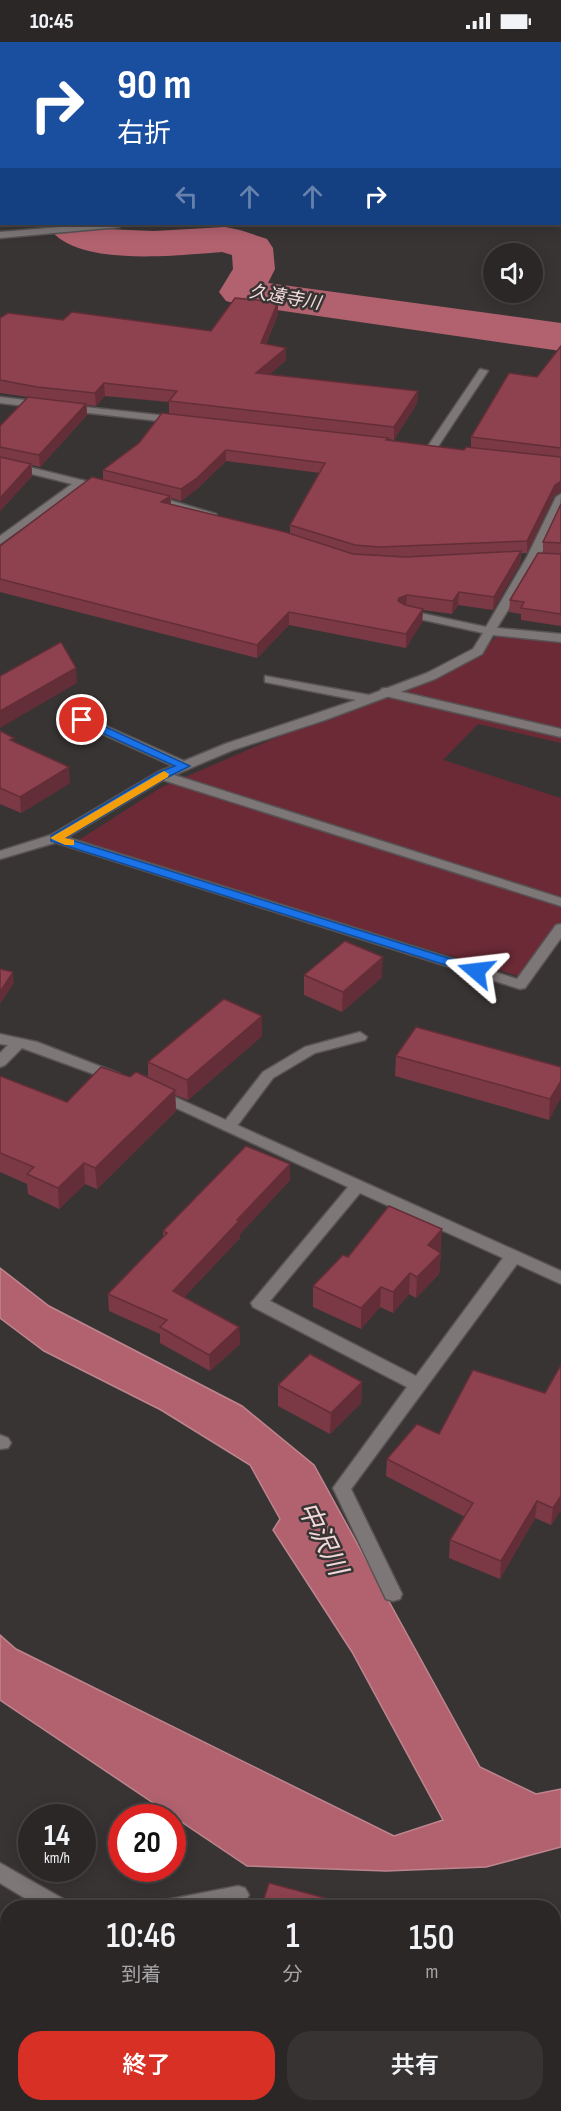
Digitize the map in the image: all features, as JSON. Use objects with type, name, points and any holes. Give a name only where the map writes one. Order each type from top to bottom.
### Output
[{"type":"street","points":[[0,235],[109,225]]},
{"type":"street","points":[[431,449],[483,371]]},
{"type":"street","points":[[0,400],[184,421]]},
{"type":"street","points":[[414,447],[443,451]]},
{"type":"street","points":[[0,463],[112,490]]},
{"type":"street","points":[[0,541],[80,483]]},
{"type":"street","points":[[144,496],[220,519]]},
{"type":"street","points":[[0,855],[56,838],[162,775],[229,747],[431,676],[477,651],[532,558],[561,497]]},
{"type":"street","points":[[406,613],[490,632],[561,638]]},
{"type":"street","points":[[269,679],[370,699]]},
{"type":"street","points":[[385,692],[561,733]]},
{"type":"street","points":[[82,720],[184,766]]},
{"type":"street","points":[[162,775],[561,902]]},
{"type":"street","points":[[56,838],[520,985],[561,928]]},
{"type":"street","points":[[229,1126],[268,1075],[310,1050],[360,1037]]},
{"type":"street","points":[[0,1039],[32,1045],[126,1081]]},
{"type":"street","points":[[0,1062],[19,1042]]},
{"type":"street","points":[[147,1090],[561,1278]]},
{"type":"street","points":[[358,1185],[259,1303],[418,1385]]},
{"type":"street","points":[[393,1594],[342,1488],[514,1256]]},
{"type":"street","points":[[0,1872],[46,1900]]},
{"type":"street","points":[[212,1900],[238,1895]]},
{"type":"shaded area","points":[[503,630],[561,638],[561,743],[478,724],[443,760],[561,798],[561,939],[518,976],[74,843],[162,787],[273,739],[474,659]]},
{"type":"water","name":"中沢川","points":[[0,1268],[49,1306],[242,1406],[314,1465],[480,1767],[536,1794],[561,1789],[561,1847],[486,1867],[386,1871],[247,1866],[186,1825],[186,1804],[155,1804],[0,1700],[0,1635],[16,1649],[394,1836],[443,1820],[352,1652],[273,1530],[280,1519],[250,1465],[161,1410],[44,1351],[0,1318]]},
{"type":"building","points":[[235,298],[278,302],[261,343],[286,348],[256,373],[418,391],[394,427],[169,401],[177,391],[104,383],[95,393],[37,387],[0,380],[0,318],[8,313],[63,320],[72,312],[211,331]]},
{"type":"building","points":[[561,346],[561,448],[471,437],[509,373],[537,377]]},
{"type":"building","points":[[28,397],[86,404],[39,455],[0,447],[0,426]]},
{"type":"building","points":[[162,413],[388,438],[386,440],[464,450],[466,447],[561,457],[561,481],[555,485],[527,541],[379,547],[355,545],[290,525],[325,463],[226,450],[197,478],[181,489],[103,470],[139,443]]},
{"type":"building","points":[[0,457],[31,464],[0,498]]},
{"type":"building","points":[[92,477],[170,496],[161,502],[285,532],[353,554],[406,557],[521,551],[494,597],[459,592],[453,601],[407,595],[399,598],[398,601],[405,605],[423,609],[406,634],[289,612],[257,645],[0,579],[0,546]]},
{"type":"building","points":[[561,504],[561,543],[543,542]]},
{"type":"building","points":[[538,553],[561,554],[561,614],[521,608],[524,602],[510,600]]},
{"type":"building","points":[[61,642],[76,668],[0,711],[0,676]]},
{"type":"building","points":[[0,731],[14,738],[10,740],[69,767],[20,797],[0,788]]},
{"type":"building","points":[[345,941],[383,957],[343,992],[304,975]]},
{"type":"building","points":[[0,969],[13,972],[0,992]]},
{"type":"building","points":[[224,999],[262,1016],[187,1080],[148,1062]]},
{"type":"building","points":[[416,1027],[561,1067],[561,1081],[550,1099],[396,1056]]},
{"type":"building","points":[[101,1067],[130,1077],[136,1072],[175,1090],[95,1168],[84,1163],[58,1188],[27,1174],[34,1167],[0,1153],[0,1076],[67,1102]]},
{"type":"building","points":[[246,1146],[290,1164],[173,1291],[239,1327],[209,1355],[160,1327],[167,1320],[108,1294],[167,1233],[163,1231]]},
{"type":"building","points":[[389,1206],[442,1229],[428,1245],[441,1253],[417,1277],[410,1273],[393,1292],[381,1287],[361,1308],[313,1286],[343,1255],[348,1257]]},
{"type":"building","points":[[310,1354],[362,1382],[331,1413],[278,1385]]},
{"type":"building","points":[[561,1365],[561,1496],[553,1508],[537,1501],[501,1561],[450,1540],[473,1503],[387,1459],[417,1424],[439,1434],[473,1370],[545,1393]]},
{"type":"building","points":[[269,1883],[333,1900],[264,1900]]},
{"type":"waterway","name":"久遠寺川","points":[[69,225],[96,241],[154,244],[225,239],[252,248],[254,269],[241,292],[561,337]]},
{"type":"slow traffic","points":[[70,843],[56,838],[164,774]]},
{"type":"route","points":[[82,720],[184,766],[162,775],[56,838],[476,971]]}]
